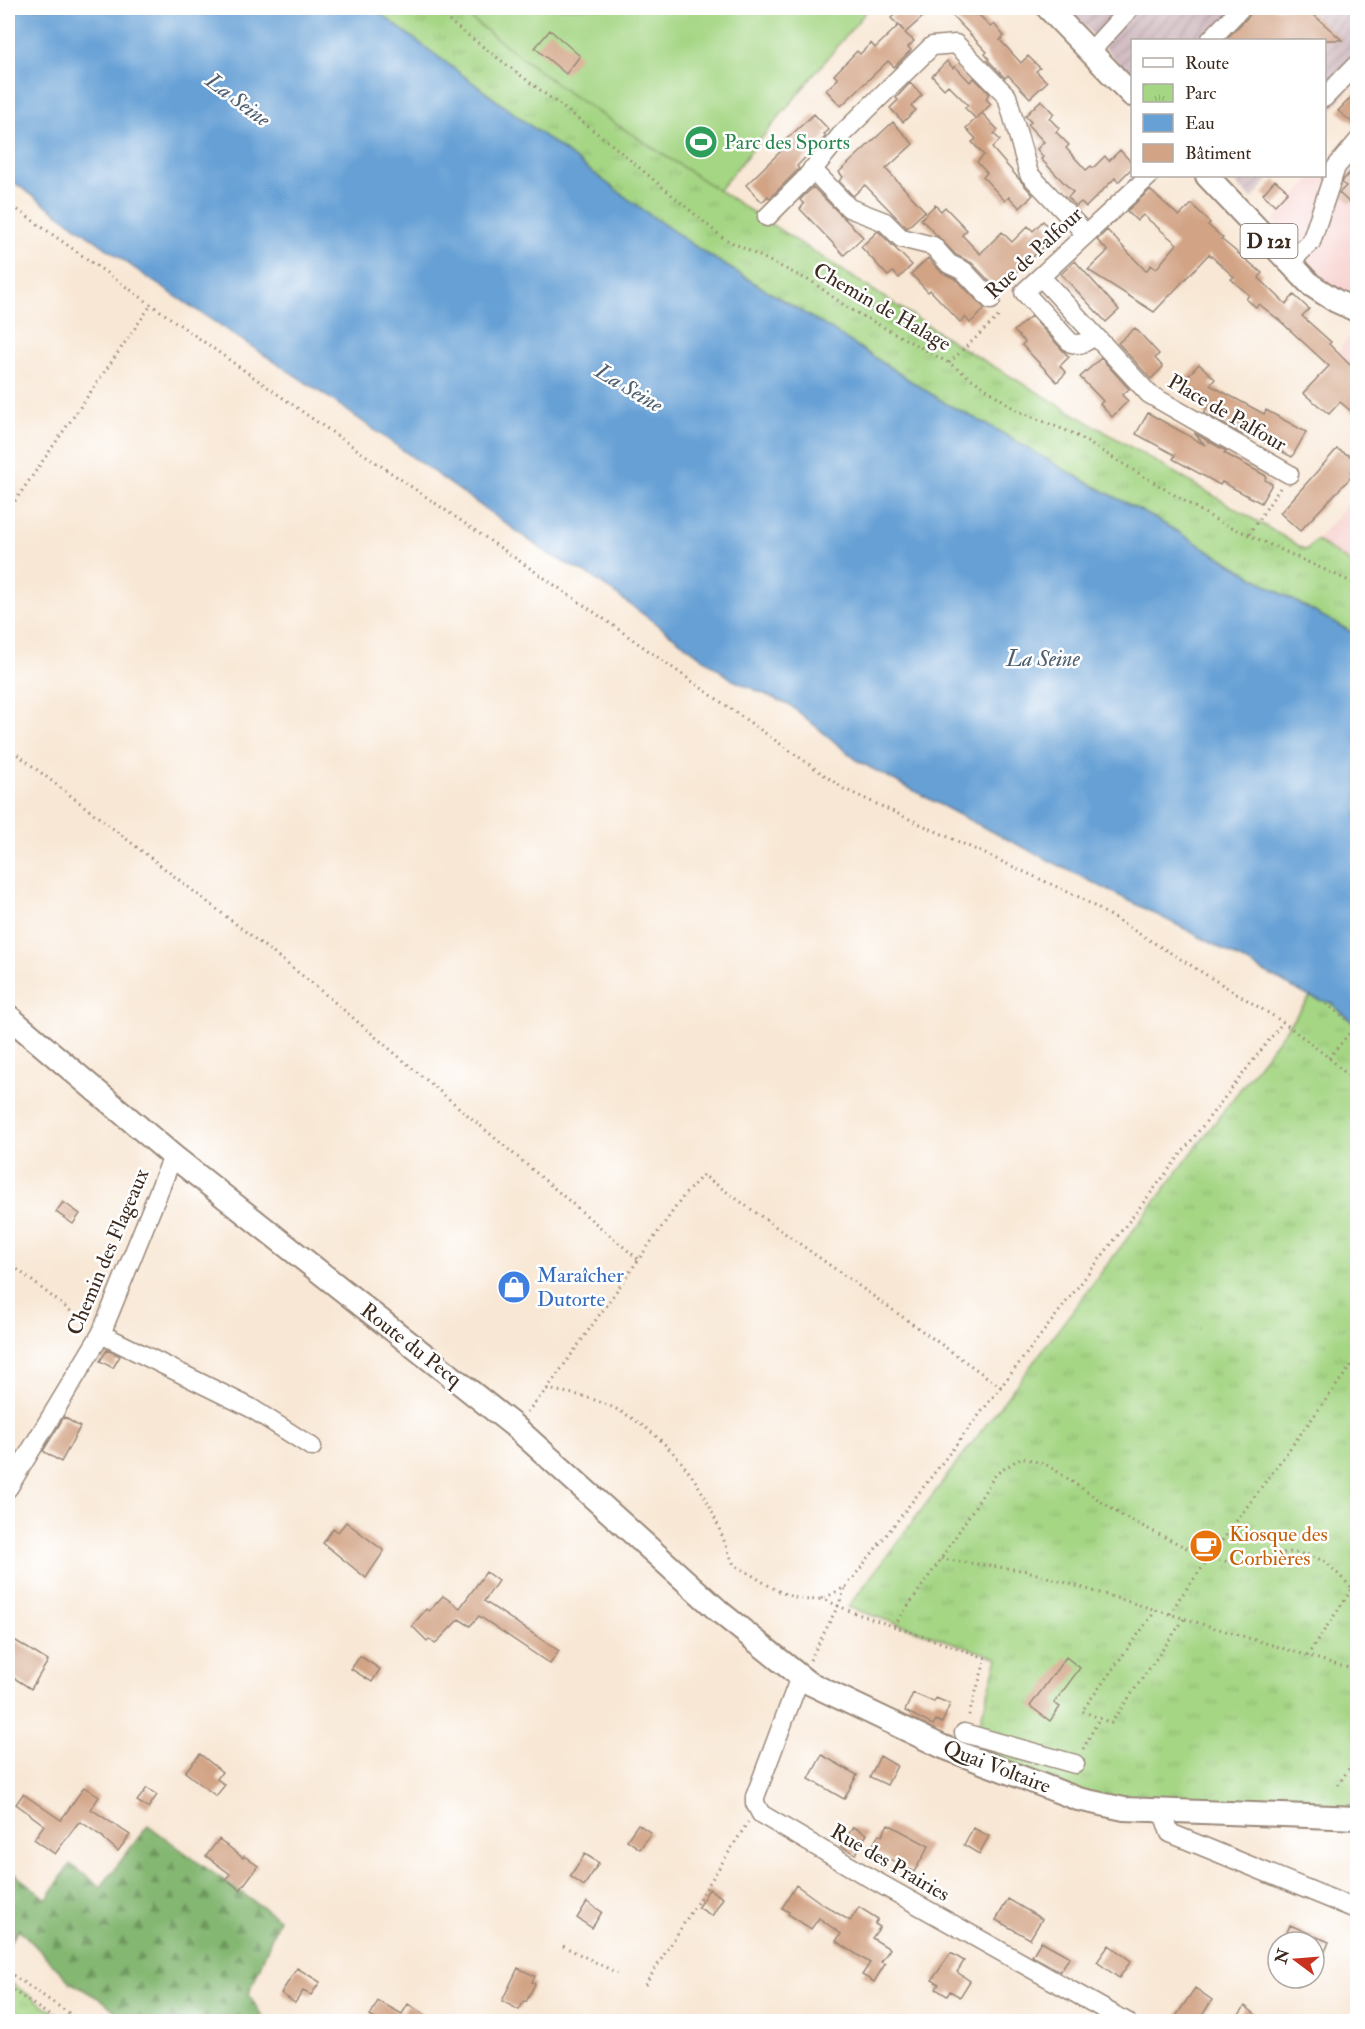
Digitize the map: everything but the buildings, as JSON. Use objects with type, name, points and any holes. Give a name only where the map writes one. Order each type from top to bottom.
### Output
[{"type":"main road","points":[[1054,12],[1131,94]]},
{"type":"main road","name":"D 121","points":[[1208,177],[1311,285],[1336,301],[1358,311]]},
{"type":"main road","name":"D 121","points":[[1336,301],[1358,327]]},
{"type":"main road","name":"Route du Pecq","points":[[8,1016],[173,1156],[513,1425],[721,1613],[804,1680]]},
{"type":"main road","name":"Quai Voltaire","points":[[804,1680],[943,1747],[1078,1799],[1124,1809],[1358,1818]]},
{"type":"main road","name":"Quai Voltaire","points":[[1197,1812],[1358,1812]]},
{"type":"street","points":[[1091,51],[1130,8]]},
{"type":"street","points":[[1211,39],[1241,8]]},
{"type":"street","points":[[767,217],[804,180],[841,135],[932,46],[956,44],[1007,96],[1029,174],[1086,234]]},
{"type":"street","points":[[1326,96],[1358,63]]},
{"type":"street","points":[[1289,262],[1311,242],[1336,167],[1358,141]]},
{"type":"street","points":[[1336,167],[1354,163],[1358,159]]},
{"type":"street","points":[[812,169],[849,208],[885,222],[901,238],[933,246],[949,264],[964,271],[991,300]]},
{"type":"street","name":"Rue de Palfour","points":[[1024,292],[1148,177]]},
{"type":"street","name":"Place de Palfour","points":[[1041,277],[1149,394],[1289,474]]},
{"type":"street","points":[[1024,292],[1071,343],[1077,345],[1085,343],[1094,336]]},
{"type":"street","name":"Chemin des Flageaux","points":[[8,1488],[101,1334],[173,1156]]},
{"type":"street","points":[[101,1334],[251,1408],[312,1447]]},
{"type":"street","points":[[757,1808],[755,1797],[804,1680]]},
{"type":"street","points":[[964,1733],[1079,1757]]},
{"type":"street","name":"Rue des Prairies","points":[[757,1808],[761,1814],[798,1836],[1127,2022]]},
{"type":"street","points":[[1162,1810],[1170,1833],[1358,1910]]},
{"type":"path","name":"Chemin de Halage","points":[[422,8],[441,15],[591,129],[723,237],[814,283],[848,308],[949,363],[1018,411],[1072,434],[1216,520],[1358,585]]},
{"type":"path","points":[[8,203],[844,789],[1082,898],[1283,1022],[1358,1084]]},
{"type":"path","name":"Rue de Palfour","points":[[949,363],[1024,292]]},
{"type":"path","points":[[8,511],[151,305]]},
{"type":"path","points":[[1249,534],[1289,474]]},
{"type":"path","points":[[8,747],[312,984],[639,1260]]},
{"type":"path","points":[[1326,1004],[1357,1026],[1329,1058]]},
{"type":"path","points":[[804,1680],[846,1587],[1283,1022]]},
{"type":"path","points":[[513,1425],[547,1389],[639,1260],[654,1235],[685,1194],[703,1175],[1001,1387]]},
{"type":"path","points":[[8,1262],[101,1334]]},
{"type":"path","points":[[1170,1614],[1358,1356]]},
{"type":"path","points":[[547,1389],[592,1399],[627,1415],[659,1439],[687,1468],[706,1501],[734,1565],[754,1575],[772,1588],[798,1599],[821,1599],[986,1658],[964,1733]]},
{"type":"path","points":[[894,1626],[996,1474],[1022,1457],[1049,1466],[1124,1517],[1209,1560],[1238,1563],[1291,1552],[1309,1555],[1326,1562],[1358,1594]]},
{"type":"path","points":[[941,1559],[1027,1571],[1358,1671]]},
{"type":"path","points":[[821,1599],[846,1587]]},
{"type":"path","points":[[1307,1656],[1352,1589]]},
{"type":"path","points":[[1156,1610],[1082,1711],[1111,1723],[1184,1619]]},
{"type":"path","points":[[1079,1757],[1099,1719]]},
{"type":"path","points":[[1338,1785],[1358,1755]]},
{"type":"path","points":[[645,1985],[757,1808]]},
{"type":"path","points":[[563,1946],[617,1973]]},
{"type":"path","points":[[8,1972],[82,2022]]},
{"type":"path","points":[[8,1987],[59,2022]]},
{"type":"shaded area","points":[[1068,8],[1357,8],[1357,79],[1326,116],[1326,39],[1131,39],[1131,77]]},
{"type":"shaded area","points":[[1357,126],[1357,319],[1273,221],[1313,177],[1326,177],[1326,162]]},
{"type":"shaded area","points":[[1229,177],[1271,177],[1252,199]]},
{"type":"shaded area","points":[[1357,323],[1357,390],[1329,367]]},
{"type":"shaded area","points":[[1357,494],[1357,567],[1316,540]]},
{"type":"green space","points":[[373,8],[457,8],[568,93],[964,349],[1306,550],[1316,540],[1357,567],[1357,635],[1282,594],[1156,519],[945,403],[832,330],[702,251],[643,210]]},
{"type":"green space","name":"Parc des Sports","points":[[457,8],[869,8],[718,191],[568,93]]},
{"type":"green space","points":[[1310,997],[1331,1003],[1358,1026],[1357,1812],[1124,1809],[970,1757],[998,1658],[848,1607]]},
{"type":"green space","points":[[148,1825],[279,1919],[249,1994],[262,2017],[274,2021],[126,2021],[105,2002],[70,1982],[19,1929],[8,1945],[8,1869],[47,1899],[70,1864],[101,1887]]},
{"type":"green space","points":[[8,1981],[67,2021],[8,2021]]},
{"type":"water","name":"La Seine","points":[[8,8],[373,8],[643,210],[702,251],[832,330],[945,403],[1156,519],[1282,594],[1357,635],[1357,1026],[1331,1003],[1310,997],[1187,930],[858,761],[791,706],[733,680],[591,576],[550,555],[328,397],[151,280],[8,178]]},
{"type":"place","name":"Parc des Sports","points":[[701,142]]},
{"type":"place","name":"Maraîcher Dutorte","points":[[514,1287]]},
{"type":"place","name":"Kiosque des Corbières","points":[[1206,1546]]}]
